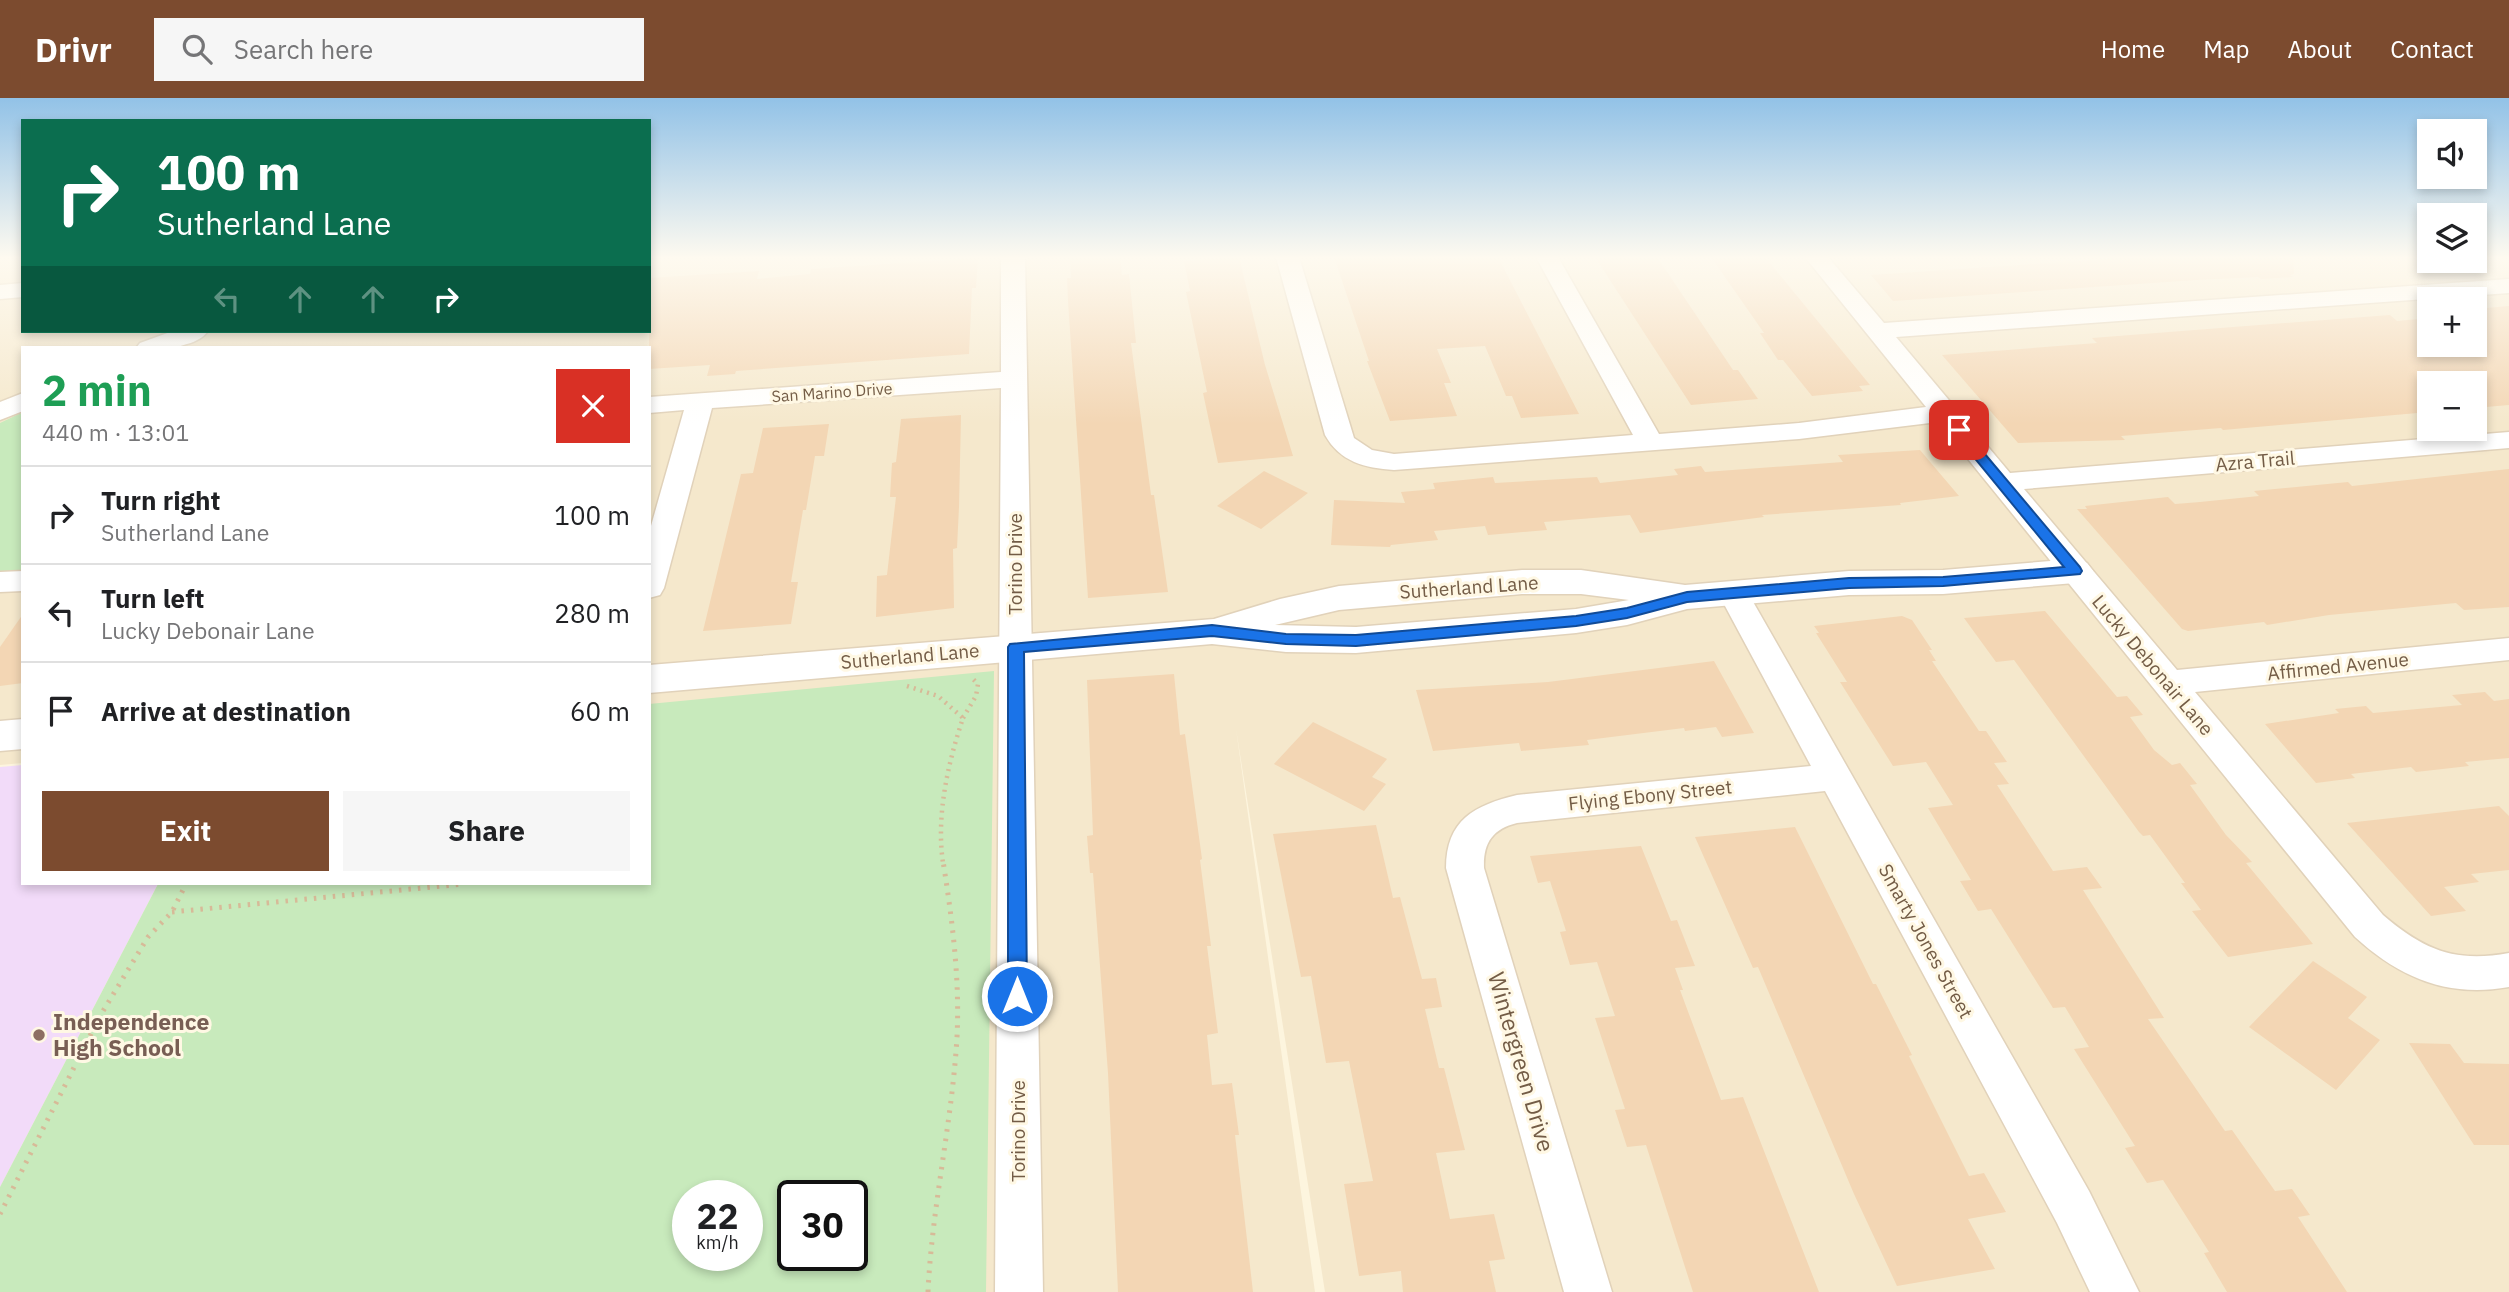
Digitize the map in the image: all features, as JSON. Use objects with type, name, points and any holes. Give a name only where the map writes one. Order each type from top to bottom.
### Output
[{"type":"street","name":"Torino Drive","points":[[1013,313],[1019,1292]]},
{"type":"street","points":[[1303,313],[1339,435],[1347,447],[1361,455],[1394,462],[1799,430],[1945,413]]},
{"type":"street","points":[[1578,313],[1650,442]]},
{"type":"street","name":"Lucky Debonair Lane","points":[[1862,313],[2369,926],[2400,951],[2421,962],[2471,975],[2509,970]]},
{"type":"street","points":[[1877,331],[2134,313]]},
{"type":"street","points":[[155,346],[191,333]]},
{"type":"street","name":"San Marino Drive","points":[[651,405],[1014,379]]},
{"type":"street","points":[[651,581],[700,401]]},
{"type":"street","points":[[0,412],[21,402]]},
{"type":"street","name":"Azra Trail","points":[[2002,482],[2509,440]]},
{"type":"street","name":"Sutherland Lane","points":[[651,679],[1212,631],[1331,641],[1503,627],[1627,613],[1687,597],[1849,583],[1964,580],[2075,571]]},
{"type":"street","points":[[0,582],[21,581]]},
{"type":"street","name":"Sutherland Lane","points":[[1212,631],[1280,611],[1339,598],[1485,585],[1542,581],[1581,582],[1687,597]]},
{"type":"street","points":[[1485,585],[1503,627]]},
{"type":"street","name":"Smarty Jones Street","points":[[1733,593],[2073,1207],[2116,1292]]},
{"type":"street","name":"Affirmed Avenue","points":[[2167,683],[2509,649]]},
{"type":"street","points":[[0,736],[21,734]]},
{"type":"street","name":"Flying Ebony Street","points":[[1472,832],[1488,818],[1517,809],[1835,777]]},
{"type":"street","name":"Wintergreen Drive","points":[[1472,832],[1464,850],[1465,868],[1588,1292]]},
{"type":"path","points":[[928,1292],[931,1233],[946,1145],[957,1035],[952,921],[940,844],[949,760],[963,718],[976,696],[978,684],[965,677]]},
{"type":"path","points":[[895,682],[920,680]]},
{"type":"path","points":[[904,685],[938,694],[954,706],[963,718]]},
{"type":"path","points":[[0,1214],[100,1016],[148,937],[172,912],[186,885]]},
{"type":"path","points":[[172,912],[454,885]]},
{"type":"shaded area","points":[[0,313],[21,313],[21,333],[651,333],[651,313],[2417,313],[2417,357],[2487,357],[2487,313],[2509,313],[2509,1292],[1325,1292],[1236,729],[1315,1292],[0,1292],[0,1194],[651,885],[651,346],[21,346],[21,763],[0,765]]},
{"type":"shaded area","name":"Independence High School","points":[[21,765],[21,885],[157,885],[0,1187],[0,767]]},
{"type":"green space","points":[[21,413],[21,572],[0,574],[0,423]]},
{"type":"green space","points":[[994,671],[986,1292],[0,1292],[0,1187],[157,885],[651,885],[651,704]]},
{"type":"building","points":[[651,313],[971,313],[969,354],[736,371],[735,374],[707,376],[710,365],[651,369]]},
{"type":"building","points":[[1069,313],[1133,313],[1136,343],[1131,343],[1151,495],[1154,495],[1168,592],[1088,598]]},
{"type":"building","points":[[1190,313],[1252,313],[1265,365],[1293,456],[1218,463],[1203,393],[1207,392]]},
{"type":"building","points":[[1353,313],[1527,313],[1579,414],[1521,418],[1512,396],[1506,396],[1485,346],[1437,349],[1451,383],[1444,383],[1457,416],[1390,421]]},
{"type":"building","points":[[1631,313],[1694,313],[1733,370],[1738,370],[1758,399],[1691,405]]},
{"type":"building","points":[[1750,313],[1811,313],[1870,385],[1859,386],[1863,391],[1812,396],[1783,360],[1778,360],[1760,333],[1764,333]]},
{"type":"building","points":[[2487,313],[2509,313],[2509,405],[2487,407],[2487,371],[2417,371],[2417,413],[2121,436],[2125,440],[2018,443],[1942,355],[2097,343],[2092,338],[2390,315],[2397,321],[2417,319],[2417,357],[2487,357]]},
{"type":"building","points":[[961,415],[957,548],[953,549],[954,608],[876,617],[877,576],[887,575],[896,497],[890,497],[892,463],[896,462],[901,419]]},
{"type":"building","points":[[829,424],[824,456],[815,456],[806,510],[803,510],[791,582],[798,582],[791,624],[703,631],[741,474],[753,473],[763,428]]},
{"type":"building","points":[[1920,450],[1959,496],[1900,503],[1901,505],[1762,515],[1764,517],[1640,533],[1630,515],[1544,522],[1547,530],[1488,535],[1485,526],[1434,531],[1438,540],[1390,547],[1331,545],[1334,500],[1405,503],[1401,492],[1435,489],[1433,483],[1493,477],[1495,483],[1597,477],[1600,483],[1678,475],[1674,469],[1701,466],[1705,472],[1843,462],[1838,455]]},
{"type":"building","points":[[2509,469],[2509,607],[2464,610],[2456,603],[2329,615],[2267,625],[2264,622],[2188,631],[2182,629],[2077,509],[2168,497],[2175,504],[2200,502],[2259,496],[2254,491],[2348,482],[2352,486]]},
{"type":"building","points":[[1264,471],[1308,493],[1261,529],[1217,506]]},
{"type":"building","points":[[2045,611],[2117,697],[2127,696],[2143,715],[2130,717],[2154,750],[2172,765],[2180,763],[2197,784],[2190,785],[2226,835],[2252,862],[2246,863],[2313,944],[2228,957],[2192,911],[2201,910],[2181,883],[2185,883],[2150,835],[2143,836],[2139,832],[2014,660],[1996,662],[1964,618]]},
{"type":"building","points":[[1902,616],[1912,620],[1932,650],[1929,650],[1936,661],[1932,661],[1979,731],[1986,731],[2007,762],[1994,763],[2009,784],[1997,785],[2053,871],[2087,867],[2102,888],[2083,890],[2164,1018],[2148,1019],[2225,1131],[2232,1130],[2275,1191],[2292,1189],[2310,1215],[2298,1217],[2347,1292],[2227,1292],[2204,1253],[2209,1252],[2163,1180],[2147,1183],[2125,1148],[2135,1146],[2074,1049],[2089,1047],[2065,1007],[2053,1008],[1991,909],[1978,911],[1960,881],[1971,880],[1928,808],[1953,805],[1926,762],[1893,766],[1840,682],[1847,682],[1814,626]]},
{"type":"building","points":[[21,617],[21,683],[0,686],[0,647]]},
{"type":"building","points":[[1714,661],[1754,733],[1722,737],[1716,727],[1685,731],[1684,728],[1587,740],[1589,745],[1521,751],[1519,743],[1433,751],[1416,690],[1548,682]]},
{"type":"building","points":[[1174,674],[1180,735],[1185,734],[1211,946],[1207,946],[1218,1033],[1207,1035],[1212,1085],[1232,1083],[1239,1135],[1235,1135],[1253,1292],[1118,1292],[1108,1073],[1093,873],[1090,873],[1087,836],[1093,835],[1087,680]]},
{"type":"building","points":[[2485,692],[2494,701],[2509,699],[2509,758],[2465,762],[2469,766],[2416,772],[2411,767],[2351,774],[2355,778],[2316,783],[2265,724],[2339,713],[2335,709],[2366,706],[2373,713],[2462,705],[2452,695]]},
{"type":"building","points":[[1313,722],[1387,759],[1372,777],[1386,784],[1364,811],[1274,764]]},
{"type":"building","points":[[2499,806],[2509,816],[2509,870],[2471,874],[2479,882],[2444,887],[2466,911],[2431,916],[2347,823]]},
{"type":"building","points":[[1376,825],[1393,898],[1400,897],[1422,979],[1436,978],[1442,1007],[1425,1009],[1439,1068],[1444,1068],[1465,1150],[1436,1153],[1450,1219],[1494,1214],[1505,1259],[1489,1261],[1496,1292],[1403,1292],[1401,1271],[1359,1276],[1344,1184],[1373,1181],[1349,1061],[1326,1063],[1311,976],[1301,977],[1273,834]]},
{"type":"building","points":[[1795,827],[1873,984],[1876,984],[1912,1055],[1909,1056],[1969,1176],[1984,1173],[2006,1212],[1968,1219],[1995,1269],[1897,1286],[1854,1194],[1758,967],[1753,968],[1695,837]]},
{"type":"building","points":[[1641,846],[1671,921],[1677,920],[1695,966],[1675,968],[1683,990],[1680,990],[1721,1100],[1743,1097],[1819,1292],[1693,1292],[1646,1145],[1627,1147],[1615,1110],[1625,1109],[1595,1018],[1615,1016],[1597,962],[1570,965],[1560,932],[1566,931],[1550,881],[1538,883],[1530,856]]},
{"type":"building","points":[[2313,961],[2367,997],[2348,1018],[2380,1040],[2336,1090],[2249,1027]]},
{"type":"building","points":[[2409,1043],[2450,1044],[2464,1063],[2509,1064],[2509,1145],[2474,1145]]},
{"type":"place","name":"Independence High School","points":[[39,1035]]},
{"type":"route","points":[[1017,996],[1016,647],[1212,631],[1286,639],[1356,640],[1576,621],[1627,613],[1687,597],[1849,583],[1943,582],[2075,571],[1959,430]]}]
